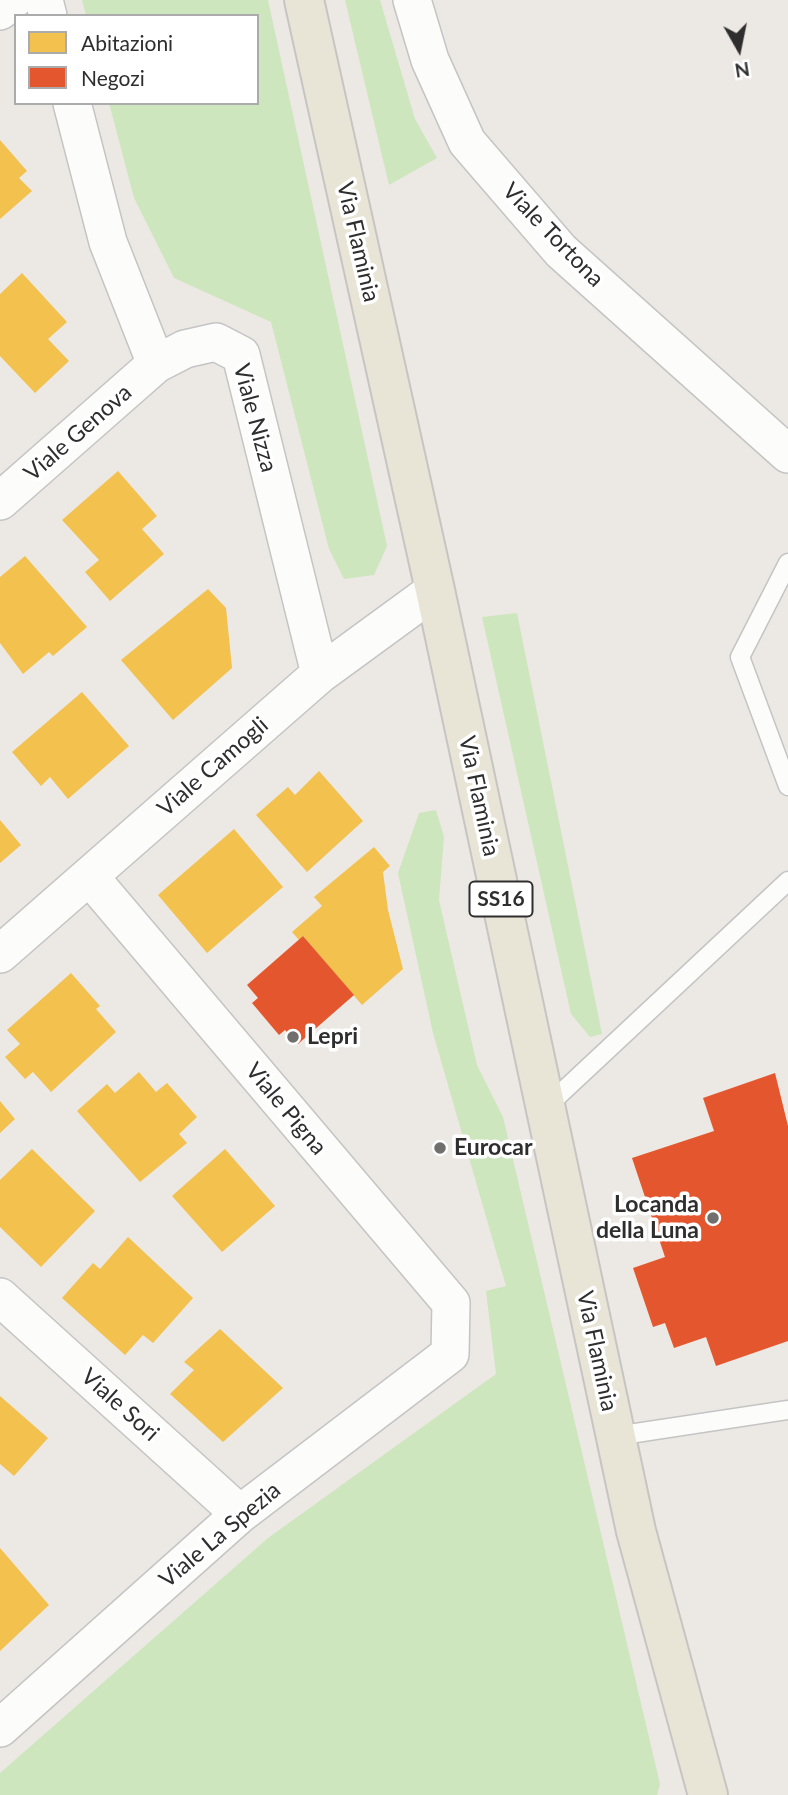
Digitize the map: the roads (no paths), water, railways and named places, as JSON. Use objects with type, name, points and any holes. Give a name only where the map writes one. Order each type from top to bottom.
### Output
[{"type":"main road","name":"Via Flaminia","points":[[303,0],[435,590],[636,1531],[708,1795]]},
{"type":"street","points":[[0,12],[13,0]]},
{"type":"street","name":"Viale Tortona","points":[[412,0],[430,60],[467,142],[561,251],[788,454]]},
{"type":"street","points":[[73,105],[108,242],[156,364]]},
{"type":"street","name":"Viale Nizza","points":[[156,364],[185,349],[216,342],[241,355],[320,674]]},
{"type":"street","name":"Viale Genova","points":[[0,501],[156,364]]},
{"type":"street","name":"Viale Camogli","points":[[0,954],[320,674],[435,590]]},
{"type":"street","name":"Viale Pigna","points":[[89,876],[451,1303],[450,1354]]},
{"type":"street","name":"Viale Sori","points":[[0,1297],[240,1514]]},
{"type":"street","name":"Viale La Spezia","points":[[0,1728],[240,1514],[450,1354]]},
{"type":"lane","points":[[788,563],[740,657],[788,786]]},
{"type":"lane","points":[[545,1108],[788,881]]},
{"type":"lane","points":[[616,1436],[788,1410]]},
{"type":"place","name":"Lepri","points":[[293,1037]]},
{"type":"place","name":"Eurocar","points":[[440,1148]]},
{"type":"place","name":"Locanda della Luna","points":[[713,1218]]}]
